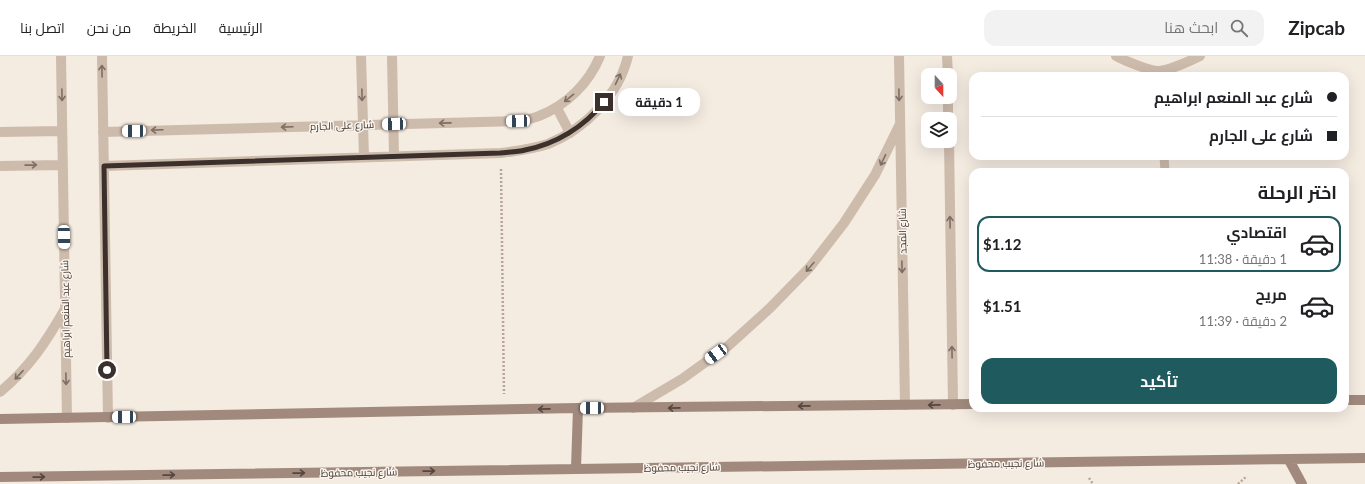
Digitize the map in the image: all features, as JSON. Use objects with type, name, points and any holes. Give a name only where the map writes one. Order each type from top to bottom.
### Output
[{"type":"street","name":"شارع عبد المنعم ابراهيم","points":[[61,56],[67,418]]},
{"type":"street","points":[[102,56],[108,418]]},
{"type":"street","points":[[361,56],[364,157]]},
{"type":"street","points":[[392,56],[394,156]]},
{"type":"street","name":"شارع على الجارم","points":[[103,132],[518,121],[538,116],[558,108],[578,91],[594,70],[600,56]]},
{"type":"street","points":[[104,166],[500,153],[525,150],[548,144],[570,133],[594,114],[613,90],[628,56]]},
{"type":"street","name":"شارع المجد","points":[[899,56],[905,405]]},
{"type":"street","points":[[947,56],[948,68]]},
{"type":"street","points":[[1116,56],[1154,72]]},
{"type":"street","points":[[1164,72],[1200,56]]},
{"type":"street","points":[[558,108],[570,133]]},
{"type":"street","points":[[633,408],[682,379],[728,346],[770,308],[810,267],[844,222],[876,175],[900,124]]},
{"type":"street","points":[[0,132],[62,131]]},
{"type":"street","points":[[949,148],[953,405]]},
{"type":"street","points":[[0,166],[62,164]]},
{"type":"street","points":[[0,392],[14,380],[34,358],[51,334],[65,309]]},
{"type":"street","points":[[1349,400],[1365,400]]},
{"type":"street","points":[[0,420],[578,408],[969,404]]},
{"type":"street","points":[[576,468],[578,408]]},
{"type":"street","name":"شارع نجيب محفوظ","points":[[0,477],[1365,458]]},
{"type":"street","points":[[1289,460],[1302,484]]},
{"type":"path","points":[[500,153],[504,410]]},
{"type":"route","points":[[107,370],[104,166],[500,153],[525,150],[548,144],[570,133],[594,114],[604,102]]}]
